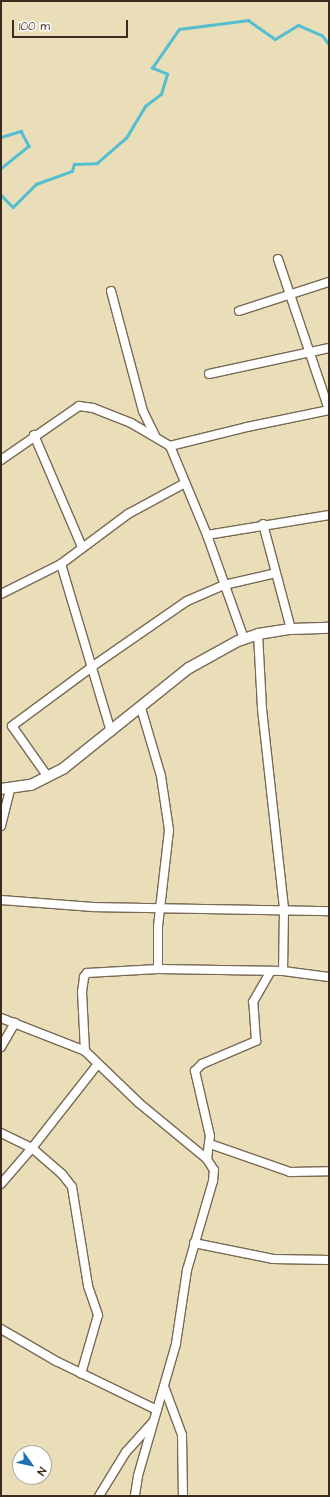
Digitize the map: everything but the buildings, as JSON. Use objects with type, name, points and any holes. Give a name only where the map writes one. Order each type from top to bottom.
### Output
[{"type":"street","points":[[1,459],[76,407],[87,406],[131,423],[157,440],[170,446],[247,427],[329,410],[311,352],[288,294],[278,259]]},
{"type":"street","points":[[239,311],[329,282]]},
{"type":"street","points":[[111,291],[142,412],[157,440]]},
{"type":"street","points":[[208,374],[329,348]]},
{"type":"street","points":[[34,435],[82,547]]},
{"type":"street","points":[[170,446],[207,535],[244,639]]},
{"type":"street","points":[[1,594],[61,564],[128,514],[185,483]]},
{"type":"street","points":[[207,535],[263,524],[329,515]]},
{"type":"street","points":[[263,524],[291,629]]},
{"type":"street","points":[[61,564],[93,666],[111,732]]},
{"type":"street","points":[[48,777],[12,726],[168,612],[224,585],[276,573]]},
{"type":"street","points":[[1,826],[6,789],[31,786],[64,768],[141,708],[189,668],[244,639],[258,634],[291,629],[329,628]]},
{"type":"street","points":[[258,634],[262,709],[284,909],[283,971]]},
{"type":"street","points":[[141,708],[161,776],[169,830],[160,907],[158,969]]},
{"type":"street","points":[[1,900],[93,908],[160,907],[329,910]]},
{"type":"street","points":[[85,1051],[82,992],[85,974],[158,969],[283,971],[329,977]]},
{"type":"street","points":[[207,1159],[210,1144],[196,1068],[256,1041],[253,1002],[272,971]]},
{"type":"street","points":[[1,1018],[85,1051],[97,1065],[207,1159],[214,1170],[213,1181],[194,1243],[176,1344],[165,1389],[157,1410],[134,1496]]},
{"type":"street","points":[[1,1047],[15,1023]]},
{"type":"street","points":[[1,1184],[32,1148],[97,1065]]},
{"type":"street","points":[[1,1133],[32,1148],[62,1174],[72,1187],[88,1286],[98,1315],[81,1374]]},
{"type":"street","points":[[210,1144],[290,1172],[329,1171]]},
{"type":"street","points":[[194,1243],[273,1259],[329,1260]]},
{"type":"street","points":[[1,1329],[81,1374],[157,1410]]},
{"type":"street","points":[[165,1389],[182,1435],[183,1496]]},
{"type":"street","points":[[99,1496],[126,1452],[154,1421]]},
{"type":"waterway","points":[[1,195],[13,207],[36,184],[72,171],[74,164],[97,163],[126,138],[145,106],[161,94],[167,74],[152,68],[179,29],[248,20],[275,39],[298,25],[322,35],[329,44]]},
{"type":"waterway","points":[[1,137],[21,131],[29,146],[1,169]]}]
